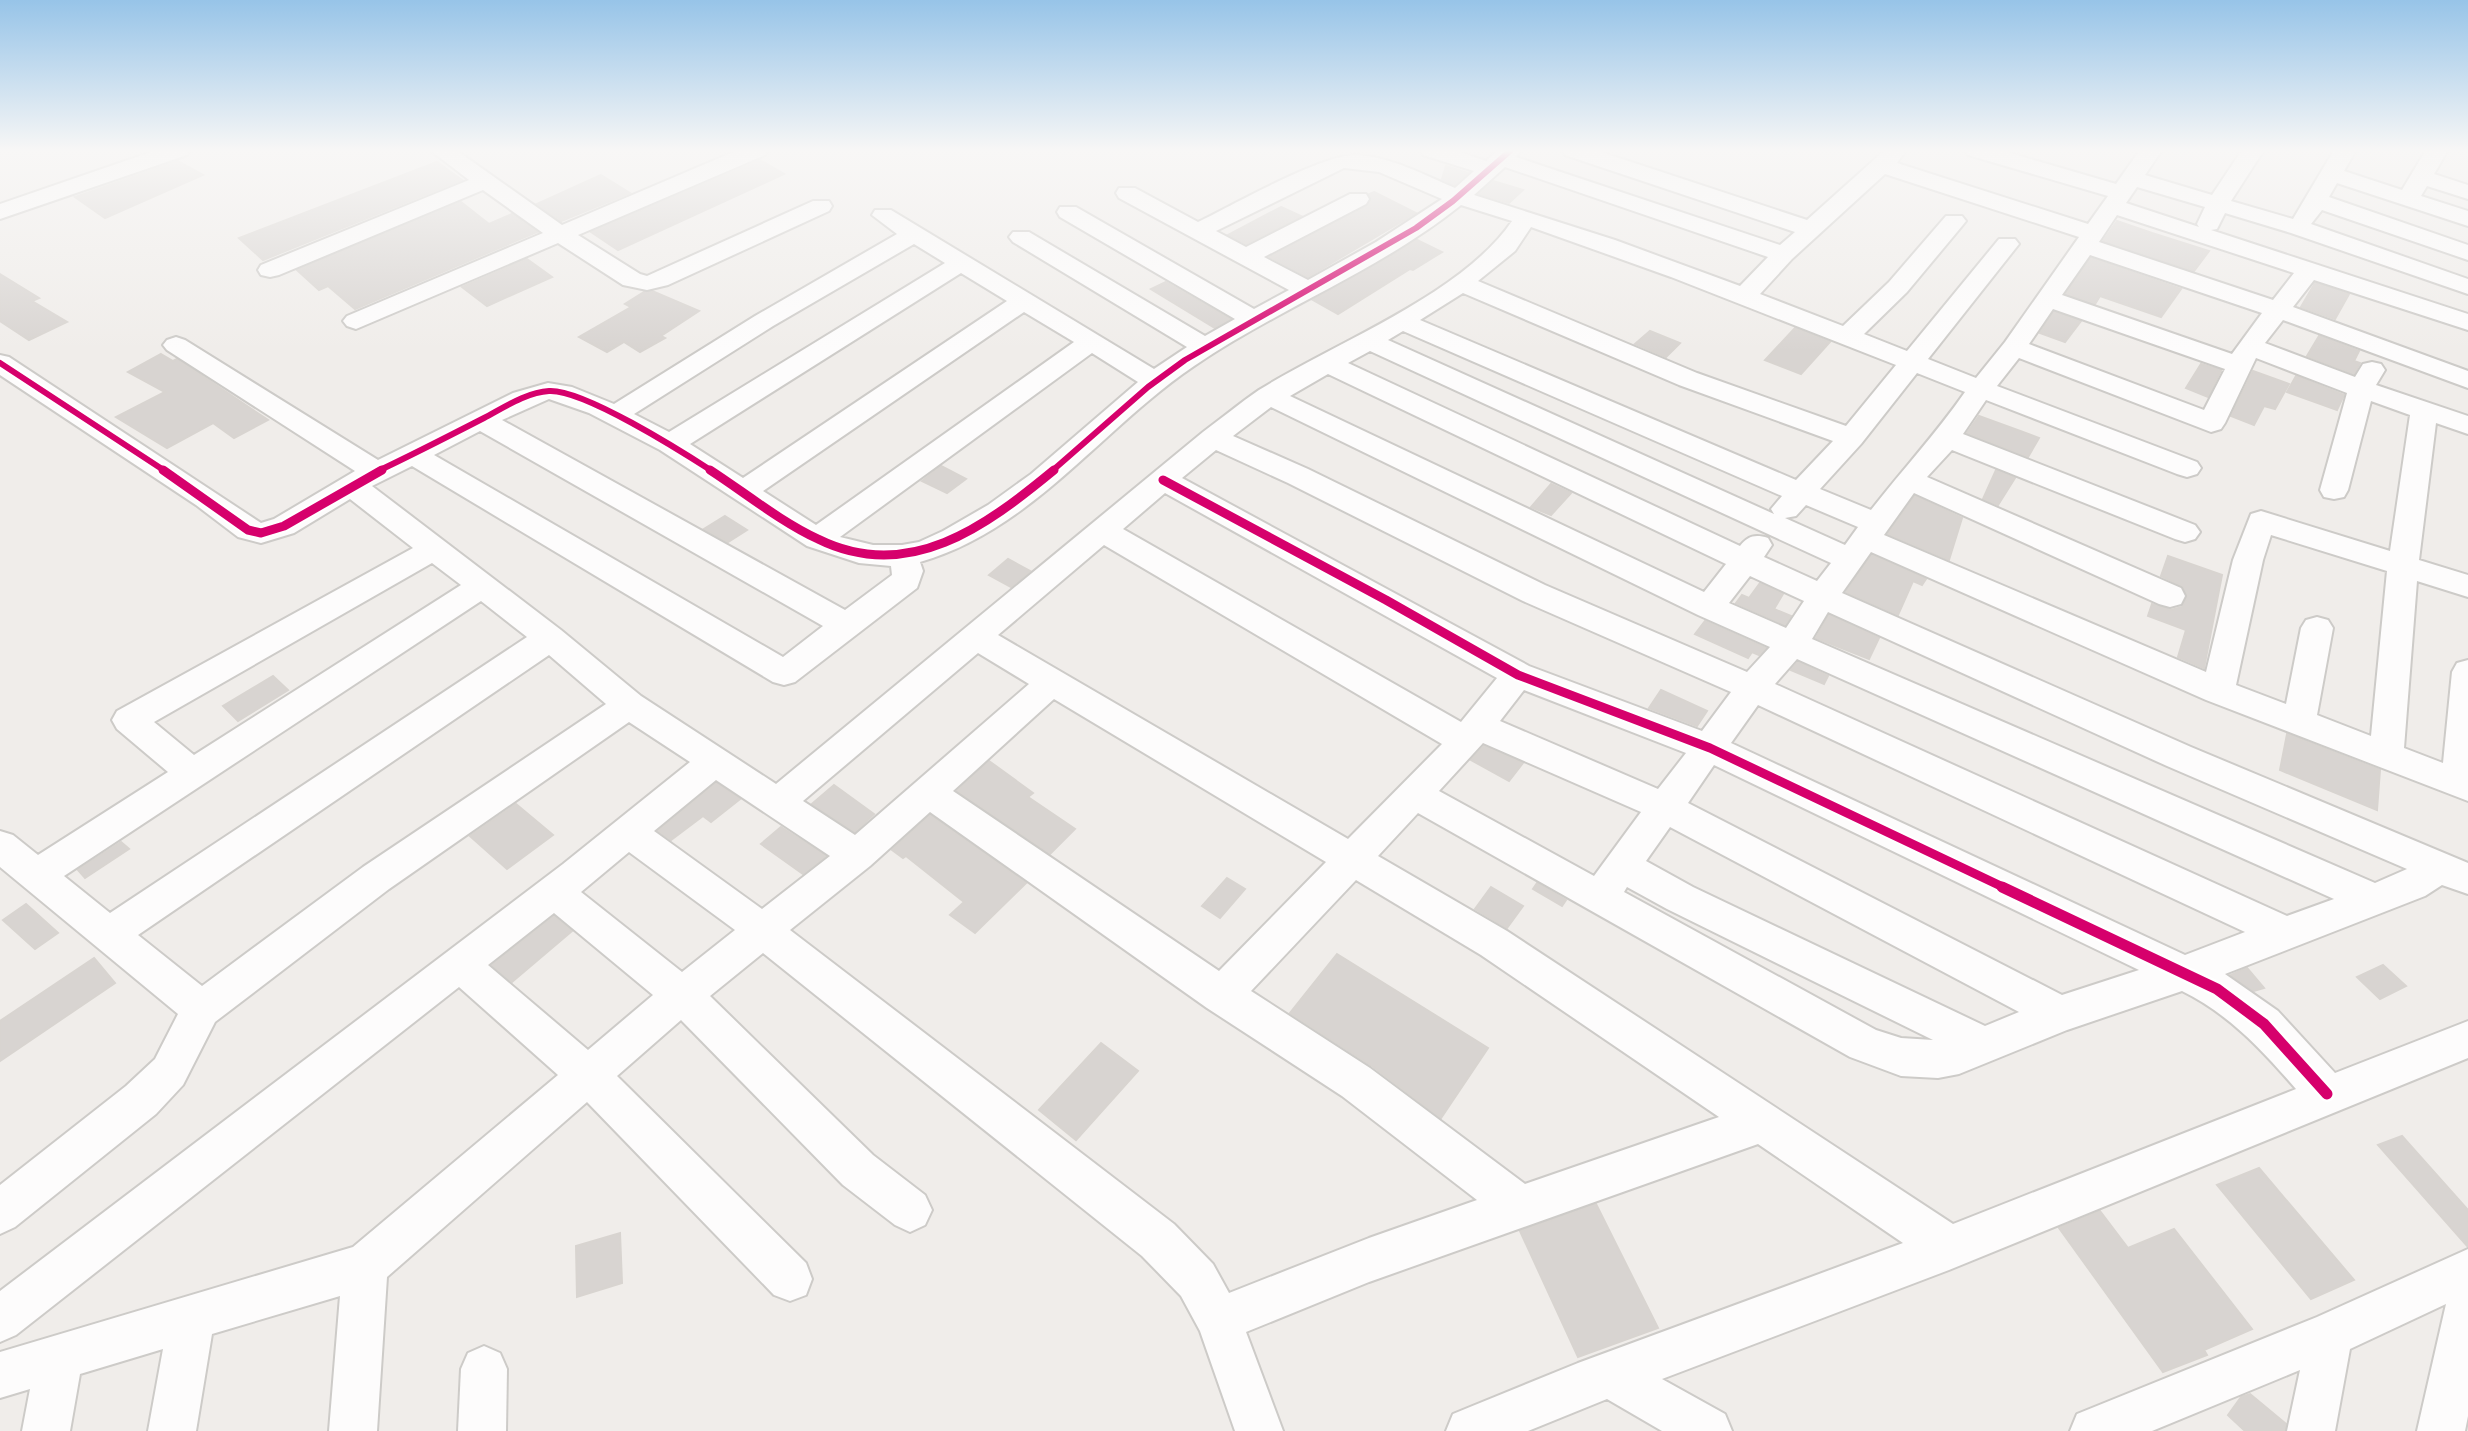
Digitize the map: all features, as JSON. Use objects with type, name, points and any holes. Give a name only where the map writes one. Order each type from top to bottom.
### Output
[{"type":"street","points":[[270,270],[399,217]]},
{"type":"street","points":[[536,217],[632,280],[647,283],[797,217]]},
{"type":"street","points":[[356,321],[605,217]]},
{"type":"street","points":[[886,217],[1156,381]]},
{"type":"street","points":[[1077,217],[1255,320]]},
{"type":"street","points":[[1171,217],[1308,290]]},
{"type":"street","points":[[1198,231],[1227,217]]},
{"type":"street","points":[[1246,257],[1324,217]]},
{"type":"street","points":[[0,363],[206,498],[248,530],[261,533],[284,526],[364,479],[522,399],[548,391],[580,398],[670,444],[817,539],[841,549],[869,555],[902,556],[929,549],[979,523],[1047,475],[1156,381],[1206,348],[1432,217]]},
{"type":"street","points":[[778,802],[1213,438],[1269,396],[1369,341],[1461,283],[1507,246],[1526,217],[1744,297],[2187,468]]},
{"type":"street","points":[[1673,217],[1784,254]]},
{"type":"street","points":[[1773,217],[1813,230]]},
{"type":"street","points":[[1744,297],[1784,254],[1827,217]]},
{"type":"street","points":[[2033,217],[2468,380]]},
{"type":"street","points":[[1600,897],[1752,688],[1794,642],[1821,598],[1909,480],[1947,438],[2105,217]]},
{"type":"street","points":[[2168,217],[2204,236],[2468,322]]},
{"type":"street","points":[[2204,236],[2212,217]]},
{"type":"street","points":[[2257,217],[2468,287]]},
{"type":"street","points":[[2283,262],[2306,217]]},
{"type":"street","points":[[2364,217],[2468,253]]},
{"type":"street","points":[[1846,337],[1898,287],[1954,221]]},
{"type":"street","points":[[613,415],[764,321],[914,234]]},
{"type":"street","points":[[1021,237],[1206,348]]},
{"type":"street","points":[[1709,607],[1773,524],[1851,438],[2007,244]]},
{"type":"street","points":[[670,444],[961,263]]},
{"type":"street","points":[[2014,347],[2210,423],[2243,355],[2309,270]]},
{"type":"street","points":[[1461,283],[1688,379],[1851,438]]},
{"type":"street","points":[[2049,299],[2361,390],[2468,425]]},
{"type":"street","points":[[743,491],[1024,301]]},
{"type":"street","points":[[1401,321],[1801,493],[1865,541]]},
{"type":"street","points":[[1369,341],[1569,434],[1773,524],[1865,541],[2218,691],[2463,785],[2468,672]]},
{"type":"street","points":[[817,539],[1091,342]]},
{"type":"street","points":[[176,345],[364,479],[434,549],[550,638],[629,705],[857,855]]},
{"type":"street","points":[[2334,490],[2361,390],[2376,362],[2386,350]]},
{"type":"street","points":[[1326,363],[1821,598],[2097,723],[2454,873]]},
{"type":"street","points":[[1269,396],[1709,607],[1794,642],[2373,900]]},
{"type":"street","points":[[2386,756],[2403,565],[2424,411]]},
{"type":"street","points":[[481,420],[784,588],[845,625]]},
{"type":"street","points":[[1213,438],[1297,476],[1534,593],[1752,688],[2287,934]]},
{"type":"street","points":[[1947,438],[2185,532]]},
{"type":"street","points":[[412,454],[783,673],[906,580],[908,571],[902,556]]},
{"type":"street","points":[[1163,480],[1518,674],[1710,748],[2217,989],[2256,1017],[2327,1094]]},
{"type":"street","points":[[1909,480],[2170,596]]},
{"type":"street","points":[[2218,691],[2248,560],[2261,521],[2468,586]]},
{"type":"street","points":[[1103,531],[1471,733],[1664,807],[2060,1014]]},
{"type":"street","points":[[192,773],[129,720],[434,549]]},
{"type":"street","points":[[201,1009],[110,933],[13,860],[192,773],[482,586]]},
{"type":"street","points":[[2299,722],[2317,628]]},
{"type":"street","points":[[976,637],[1494,943],[1949,1248]]},
{"type":"street","points":[[110,933],[550,638]]},
{"type":"street","points":[[1222,996],[1415,795],[1471,733],[1518,674]]},
{"type":"street","points":[[0,1375],[60,1354],[365,1266],[682,995],[857,855],[1053,681]]},
{"type":"street","points":[[0,1212],[141,1100],[169,1072],[201,1009],[376,878],[629,705]]},
{"type":"street","points":[[0,1319],[461,965],[714,762]]},
{"type":"street","points":[[927,791],[1012,853],[1222,996],[1356,1082],[1518,1206]]},
{"type":"street","points":[[1415,795],[1864,1044],[1901,1057],[1938,1059],[1959,1055],[2060,1014],[2184,973],[2412,885],[2454,873]]},
{"type":"street","points":[[628,832],[763,932],[1158,1240],[1197,1280],[1219,1320],[1259,1431]]},
{"type":"street","points":[[1624,867],[1680,898],[1984,1045]]},
{"type":"street","points":[[554,892],[682,995],[858,1171],[910,1210]]},
{"type":"street","points":[[461,965],[588,1075],[790,1279]]},
{"type":"street","points":[[1470,1431],[1610,1375],[1949,1248],[2468,1039]]},
{"type":"street","points":[[1219,1320],[1369,1260],[1763,1122]]},
{"type":"street","points":[[353,1431],[365,1266]]},
{"type":"street","points":[[2094,1431],[2330,1335],[2468,1271]]},
{"type":"street","points":[[2441,1431],[2468,1307]]},
{"type":"street","points":[[172,1431],[192,1316]]},
{"type":"street","points":[[2311,1431],[2330,1335]]},
{"type":"street","points":[[46,1431],[60,1354]]},
{"type":"street","points":[[482,1431],[484,1369]]},
{"type":"street","points":[[1610,1375],[1708,1431]]},
{"type":"building","points":[[294,217],[371,217],[263,260],[239,238]]},
{"type":"building","points":[[425,217],[480,217],[489,224],[506,217],[516,217],[537,232],[355,309],[328,286],[319,290],[297,270]]},
{"type":"building","points":[[555,217],[571,217],[561,221]]},
{"type":"building","points":[[627,217],[691,217],[618,250],[591,232]]},
{"type":"building","points":[[1262,217],[1299,217],[1246,244],[1228,235]]},
{"type":"building","points":[[1346,217],[1410,217],[1308,277],[1270,257]]},
{"type":"building","points":[[2117,221],[2209,251],[2194,271],[2103,241]]},
{"type":"building","points":[[1417,240],[1442,252],[1338,314],[1313,300]]},
{"type":"building","points":[[2091,258],[2181,289],[2161,317],[2100,296],[2095,304],[2066,294]]},
{"type":"building","points":[[527,259],[552,277],[487,306],[462,287]]},
{"type":"building","points":[[0,274],[39,298],[32,301],[67,322],[29,340],[0,321]]},
{"type":"building","points":[[1166,282],[1230,319],[1215,328],[1151,289]]},
{"type":"building","points":[[2315,283],[2349,294],[2335,319],[2301,307]]},
{"type":"building","points":[[652,291],[699,311],[661,336],[665,338],[640,352],[624,342],[607,352],[579,337],[631,307],[625,304],[644,292]]},
{"type":"building","points":[[2054,312],[2081,321],[2065,342],[2040,333]]},
{"type":"building","points":[[1795,328],[1830,342],[1801,374],[1765,360]]},
{"type":"building","points":[[1650,331],[1680,343],[1666,357],[1635,344]]},
{"type":"building","points":[[2319,336],[2359,351],[2354,361],[2360,363],[2354,374],[2307,356]]},
{"type":"building","points":[[161,354],[173,361],[177,359],[268,420],[234,438],[213,423],[167,448],[116,417],[165,392],[128,372]]},
{"type":"building","points":[[2201,364],[2221,370],[2208,397],[2186,388]]},
{"type":"building","points":[[2253,371],[2289,384],[2275,409],[2264,406],[2254,425],[2231,416]]},
{"type":"building","points":[[2296,376],[2344,395],[2337,410],[2287,392]]},
{"type":"building","points":[[1979,416],[2039,438],[2028,457],[1967,433]]},
{"type":"building","points":[[941,466],[966,479],[947,493],[922,481]]},
{"type":"building","points":[[1996,470],[2015,478],[1998,505],[1983,499]]},
{"type":"building","points":[[1551,484],[1571,493],[1551,515],[1531,507]]},
{"type":"building","points":[[1915,496],[1962,518],[1949,560],[1888,534]]},
{"type":"building","points":[[725,516],[747,530],[728,542],[704,529]]},
{"type":"building","points":[[1872,555],[1926,579],[1922,585],[1913,581],[1898,615],[1846,592]]},
{"type":"building","points":[[2168,556],[2222,575],[2204,668],[2178,657],[2186,630],[2148,616],[2152,604],[2171,610],[2182,607],[2187,597],[2182,586],[2161,576]]},
{"type":"building","points":[[1008,559],[1030,571],[1011,587],[989,575]]},
{"type":"building","points":[[1760,583],[1783,594],[1774,609],[1791,616],[1785,625],[1736,603],[1742,595],[1749,598]]},
{"type":"building","points":[[1829,615],[1879,638],[1869,659],[1816,638]]},
{"type":"building","points":[[1705,621],[1766,648],[1759,655],[1752,652],[1748,658],[1695,634]]},
{"type":"building","points":[[1798,662],[1828,676],[1824,684],[1791,670]]},
{"type":"building","points":[[273,676],[288,690],[238,721],[223,706]]},
{"type":"building","points":[[1661,690],[1707,711],[1697,726],[1649,708]]},
{"type":"building","points":[[2287,734],[2380,770],[2377,810],[2280,770]]},
{"type":"building","points":[[1484,746],[1523,763],[1509,781],[1471,760]]},
{"type":"building","points":[[989,761],[1033,793],[1028,797],[1075,829],[1050,854],[957,791]]},
{"type":"building","points":[[716,783],[740,799],[711,822],[703,816],[671,840],[658,831]]},
{"type":"building","points":[[834,785],[874,814],[855,832],[812,804]]},
{"type":"building","points":[[516,804],[553,835],[507,869],[470,836]]},
{"type":"building","points":[[930,815],[1026,883],[975,933],[950,915],[964,902],[906,856],[903,858],[892,850]]},
{"type":"building","points":[[781,827],[826,856],[803,874],[761,844]]},
{"type":"building","points":[[121,842],[129,849],[85,878],[78,870]]},
{"type":"building","points":[[1227,878],[1245,889],[1220,918],[1202,906]]},
{"type":"building","points":[[1537,883],[1566,900],[1562,906],[1533,889]]},
{"type":"building","points":[[1491,887],[1523,906],[1507,928],[1475,909]]},
{"type":"building","points":[[26,904],[58,933],[35,949],[3,920]]},
{"type":"building","points":[[554,916],[572,931],[512,982],[492,965]]},
{"type":"building","points":[[1337,954],[1488,1048],[1441,1118],[1372,1066],[1290,1013]]},
{"type":"building","points":[[94,958],[115,983],[0,1061],[0,1021]]},
{"type":"building","points":[[2383,965],[2406,986],[2380,999],[2357,977]]},
{"type":"building","points":[[2247,968],[2264,988],[2254,991],[2231,975]]},
{"type":"building","points":[[1101,1043],[1138,1071],[1076,1140],[1039,1110]]},
{"type":"building","points":[[2402,1136],[2468,1210],[2468,1247],[2378,1145]]},
{"type":"building","points":[[2259,1168],[2354,1280],[2311,1299],[2217,1185]]},
{"type":"building","points":[[1596,1204],[1658,1328],[1578,1357],[1520,1231]]},
{"type":"building","points":[[2100,1211],[2128,1248],[2174,1229],[2252,1329],[2204,1350],[2207,1355],[2163,1372],[2059,1228]]},
{"type":"building","points":[[620,1233],[622,1283],[577,1297],[576,1246]]},
{"type":"building","points":[[2250,1394],[2286,1424],[2285,1431],[2245,1431],[2228,1415],[2241,1397]]},
{"type":"cycle path","points":[[0,363],[206,498],[248,530],[261,533],[284,526],[351,485],[522,399],[548,391],[563,393],[599,407],[670,444],[817,539],[873,555],[902,555],[930,549],[998,512],[1061,464],[1155,381],[1185,360],[1250,321],[1352,266],[1431,217]]},
{"type":"cycle path","points":[[1163,480],[1386,600],[1518,675],[1710,748],[2217,989],[2264,1024],[2327,1094]]}]
